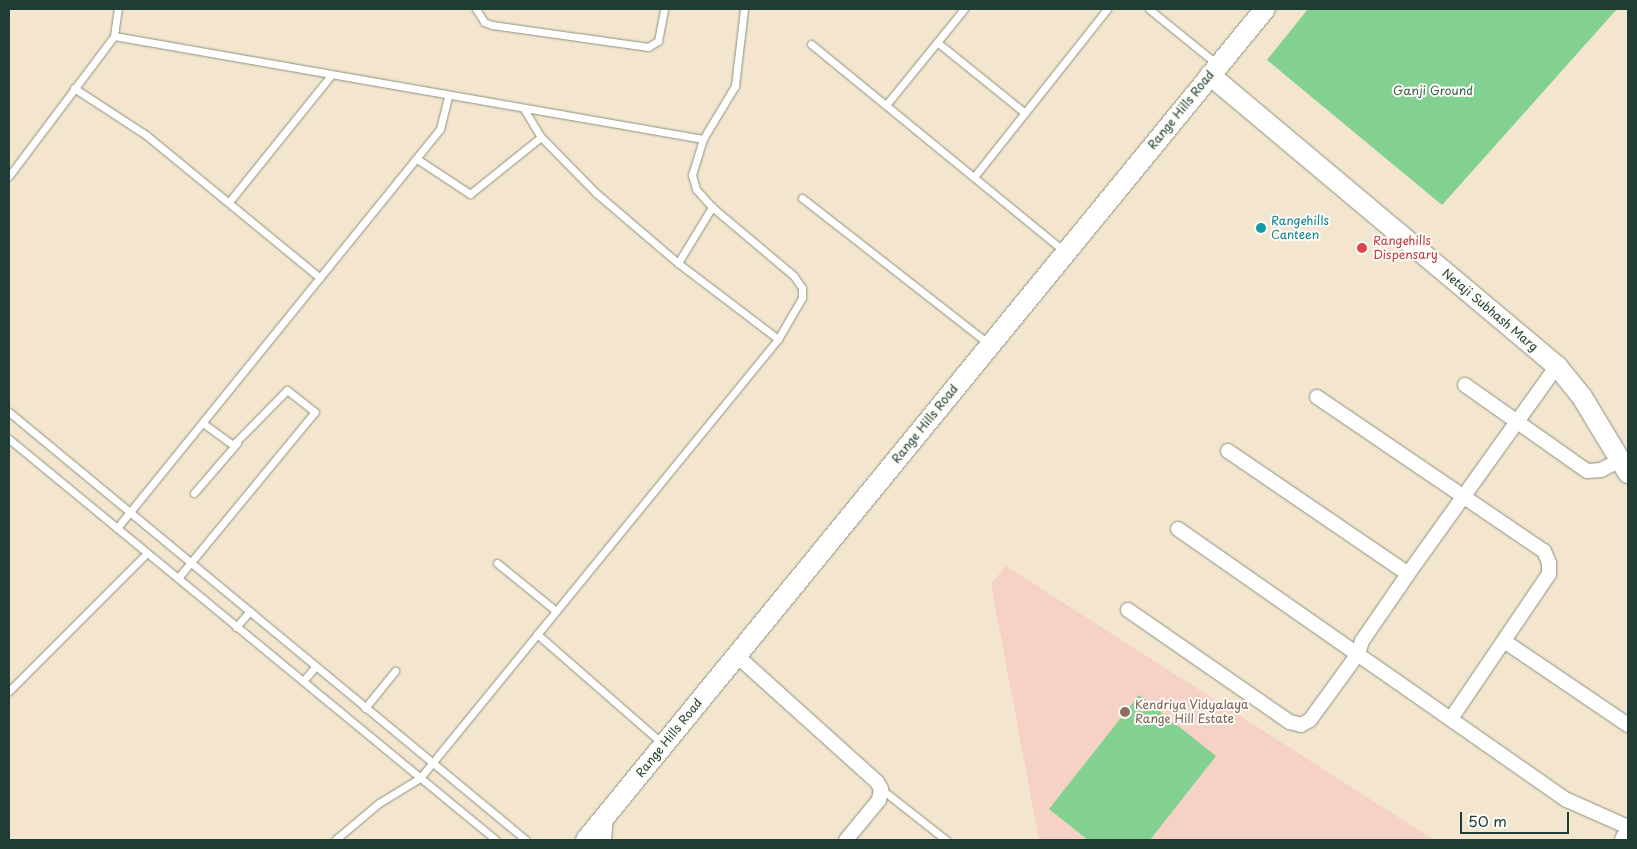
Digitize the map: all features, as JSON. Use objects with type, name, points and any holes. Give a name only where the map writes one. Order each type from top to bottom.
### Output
[{"type":"street","name":"Range Hills Road","points":[[586,840],[1264,9]]},
{"type":"street","name":"Netaji Subhash Marg","points":[[1214,70],[1557,366],[1582,397],[1625,467]]},
{"type":"street","points":[[1128,610],[1290,722],[1301,725],[1310,720],[1358,654],[1362,641],[1408,574],[1516,420],[1557,366]]},
{"type":"street","points":[[1465,385],[1587,471],[1625,467]]},
{"type":"street","points":[[1317,397],[1544,551],[1549,563],[1549,574],[1451,719]]},
{"type":"street","points":[[1228,451],[1408,574]]},
{"type":"street","points":[[1178,529],[1567,800],[1628,827]]},
{"type":"street","points":[[1504,641],[1628,725]]},
{"type":"street","points":[[736,656],[836,743],[881,789],[879,800],[846,840]]},
{"type":"street","points":[[604,840],[606,814]]},
{"type":"street","points":[[1625,840],[1628,835]]},
{"type":"lane","points":[[9,176],[114,36],[118,9]]},
{"type":"lane","points":[[476,9],[484,22],[492,25],[648,47],[658,41],[664,9]]},
{"type":"lane","points":[[335,840],[379,803],[420,778],[778,339],[802,298],[802,288],[794,276],[712,207],[696,189],[692,175],[702,139],[735,86],[744,9]]},
{"type":"lane","points":[[886,105],[964,9]]},
{"type":"lane","points":[[974,177],[1107,9]]},
{"type":"lane","points":[[1149,9],[1214,70]]},
{"type":"lane","points":[[114,36],[702,139]]},
{"type":"lane","points":[[937,42],[1025,113]]},
{"type":"lane","points":[[811,44],[1065,252]]},
{"type":"lane","points":[[229,202],[331,75]]},
{"type":"lane","points":[[74,88],[146,135],[320,278]]},
{"type":"lane","points":[[117,528],[440,130],[448,96]]},
{"type":"lane","points":[[524,109],[541,137],[596,193],[678,263],[778,339]]},
{"type":"lane","points":[[417,158],[470,194],[541,137]]},
{"type":"lane","points":[[802,198],[990,344]]},
{"type":"lane","points":[[678,263],[712,207]]},
{"type":"lane","points":[[178,578],[315,412],[293,392],[284,391],[194,493]]},
{"type":"lane","points":[[9,412],[526,840]]},
{"type":"lane","points":[[203,423],[228,444],[237,442]]},
{"type":"lane","points":[[9,439],[496,840]]},
{"type":"lane","points":[[9,691],[147,553]]},
{"type":"lane","points":[[497,563],[556,611]]},
{"type":"lane","points":[[236,627],[250,611]]},
{"type":"lane","points":[[537,634],[663,745]]},
{"type":"lane","points":[[303,681],[315,667]]},
{"type":"lane","points":[[365,708],[395,672]]},
{"type":"lane","points":[[881,789],[946,840]]},
{"type":"shaded area","name":"Kendriya Vidyalaya Range Hill Estate","points":[[1006,566],[1434,840],[1039,840],[991,584]]},
{"type":"green space","name":"Ganji Ground","points":[[1308,9],[1617,9],[1442,205],[1267,60]]},
{"type":"green space","points":[[1139,695],[1216,756],[1150,840],[1088,840],[1049,809]]},
{"type":"place","name":"Rangehills Canteen","points":[[1261,228]]},
{"type":"place","name":"Rangehills Dispensary","points":[[1362,248]]},
{"type":"place","name":"Kendriya Vidyalaya Range Hill Estate","points":[[1125,712]]}]
